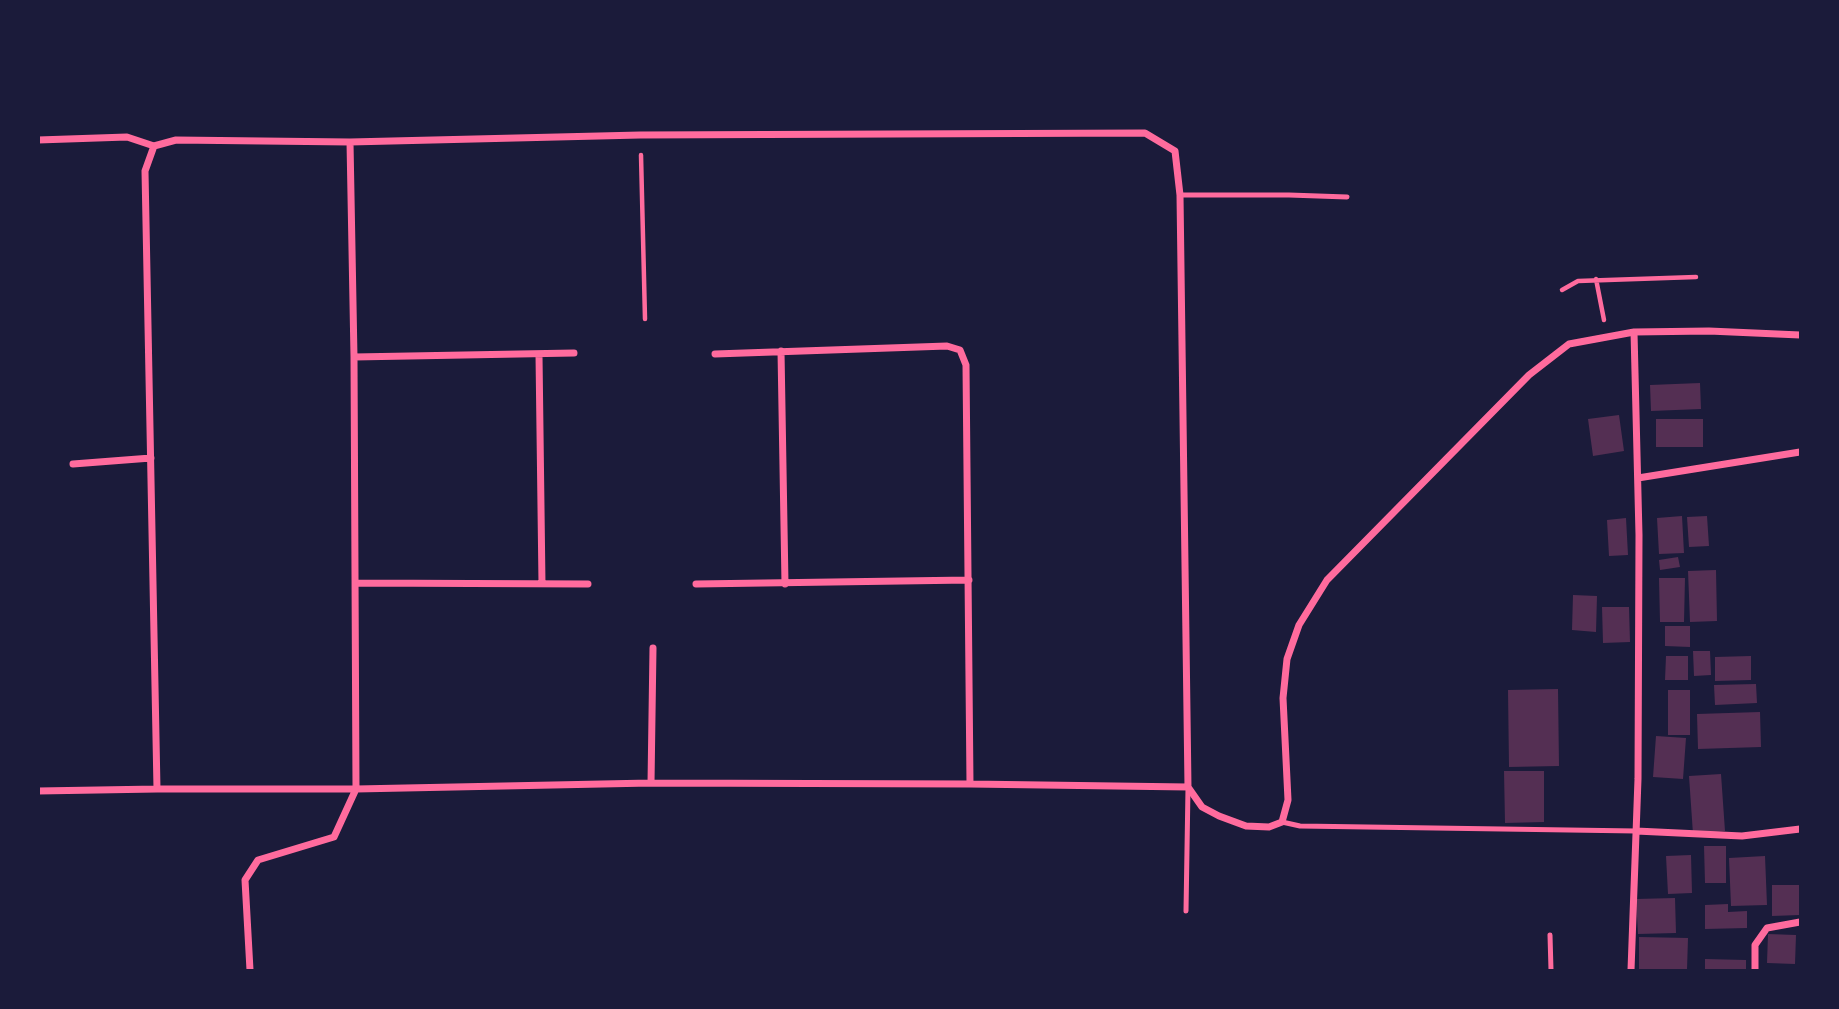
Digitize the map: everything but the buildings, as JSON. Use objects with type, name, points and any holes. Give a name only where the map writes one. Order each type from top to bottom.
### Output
[{"type":"street","points":[[38,140],[127,137],[153,146],[176,141],[350,142],[640,135],[1145,133],[1175,151],[1180,195],[1188,787],[1202,807],[1246,826],[1269,827],[1282,822],[1288,800],[1283,698],[1287,659],[1299,625],[1328,580],[1529,375],[1569,344],[1633,332],[1709,331],[1801,335]]},
{"type":"street","points":[[250,971],[245,880],[258,860],[334,837],[356,789],[350,142]]},
{"type":"street","points":[[153,146],[145,171],[157,789]]},
{"type":"street","points":[[1631,971],[1638,779],[1639,535],[1633,332]]},
{"type":"street","points":[[715,354],[947,346],[960,350],[966,365],[970,783]]},
{"type":"street","points":[[780,351],[785,584]]},
{"type":"street","points":[[354,357],[574,353]]},
{"type":"street","points":[[539,355],[542,584]]},
{"type":"street","points":[[1638,478],[1801,452]]},
{"type":"street","points":[[73,464],[151,458]]},
{"type":"street","points":[[696,584],[969,580]]},
{"type":"street","points":[[355,583],[588,584]]},
{"type":"street","points":[[651,783],[653,648]]},
{"type":"street","points":[[38,791],[356,789],[651,783],[970,783],[1188,787]]},
{"type":"street","points":[[1636,831],[1742,836],[1801,829]]},
{"type":"street","points":[[1755,971],[1755,945],[1767,928],[1801,922]]},
{"type":"lane","points":[[1180,195],[1289,194],[1347,197]]},
{"type":"lane","points":[[1186,911],[1188,787]]},
{"type":"lane","points":[[1282,822],[1300,826],[1636,831]]},
{"type":"lane","points":[[1550,935],[1551,971]]},
{"type":"path","points":[[640,135],[645,319]]},
{"type":"path","points":[[1562,290],[1578,281],[1596,279],[1696,277]]},
{"type":"path","points":[[1596,279],[1603,316]]}]
